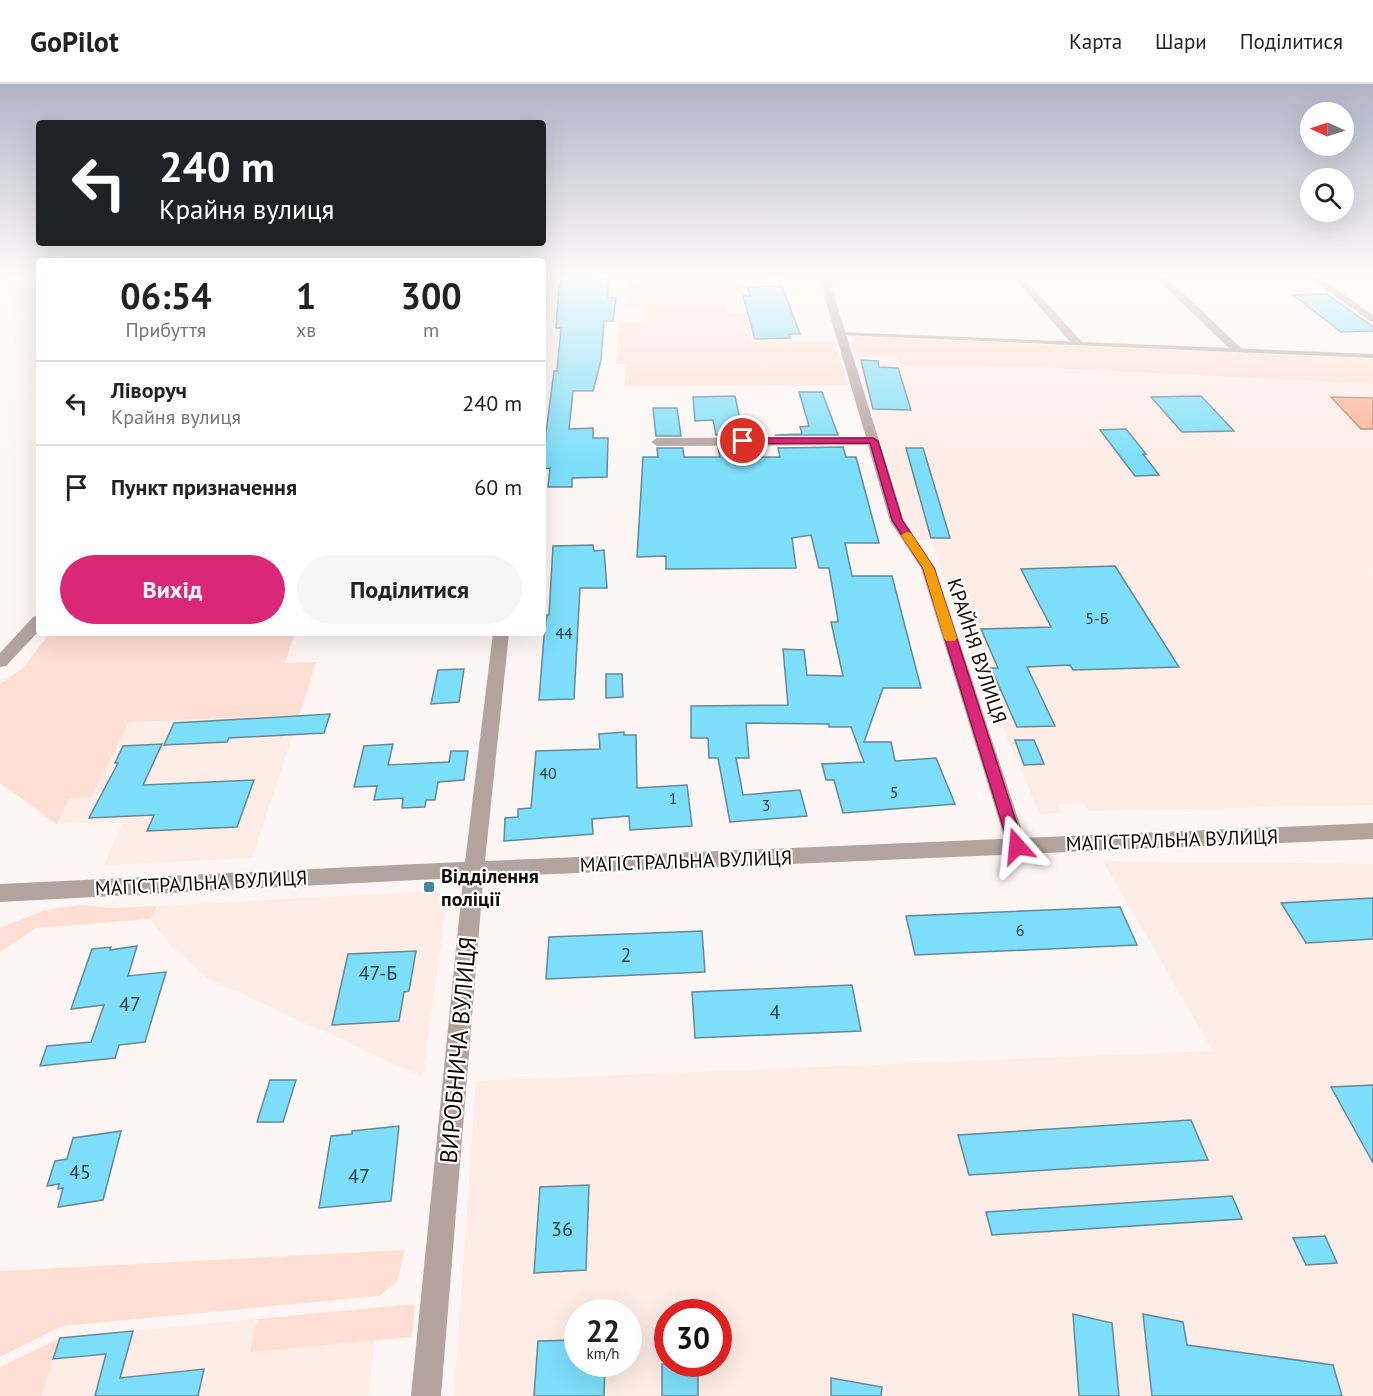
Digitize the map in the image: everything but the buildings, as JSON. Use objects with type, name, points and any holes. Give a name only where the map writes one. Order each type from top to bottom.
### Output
[{"type":"street","name":"КРАЙНЯ ВУЛИЦЯ","points":[[844,339],[897,520],[928,568],[1017,846]]},
{"type":"street","points":[[1074,339],[1077,343]]},
{"type":"street","points":[[1226,339],[1237,350]]},
{"type":"street","points":[[657,442],[873,441]]},
{"type":"street","points":[[0,662],[36,624]]},
{"type":"street","name":"ВИРОБНИЧА ВУЛИЦЯ","points":[[426,1396],[474,870],[501,636]]},
{"type":"street","name":"МАГІСТРАЛЬНА ВУЛИЦЯ","points":[[0,893],[1373,831]]},
{"type":"lane","points":[[988,339],[1373,356]]},
{"type":"shaded area","points":[[618,339],[834,341],[848,385],[624,386],[626,364],[616,364]]},
{"type":"shaded area","points":[[851,339],[923,339],[1373,359],[1373,384],[1032,367],[901,366],[897,356],[856,356]]},
{"type":"shaded area","points":[[856,356],[897,356],[901,366],[1032,367],[1373,384],[1373,573],[1370,574],[1373,577],[1373,805],[1089,811],[1085,803],[1058,804],[1062,813],[1040,814],[956,617],[932,540],[917,540],[905,521]]},
{"type":"shaded area","points":[[1331,397],[1373,398],[1373,429],[1361,429]]},
{"type":"shaded area","points":[[48,636],[294,636],[285,663],[316,662],[299,715],[129,722],[91,797],[70,798],[57,824],[0,783],[0,684],[23,668]]},
{"type":"shaded area","points":[[0,684],[179,720],[299,715],[252,858],[104,865],[123,821],[57,824],[0,783]]},
{"type":"shaded area","points":[[1103,861],[1373,864],[1373,1396],[454,1396],[476,1081],[1213,1051]]},
{"type":"shaded area","points":[[435,891],[444,896],[446,905],[423,1077],[207,978],[169,944],[150,919],[157,906]]},
{"type":"shaded area","points":[[80,905],[113,908],[157,906],[150,919],[36,928],[0,952],[0,928],[45,910]]},
{"type":"shaded area","points":[[405,1250],[397,1282],[379,1296],[62,1326],[0,1357],[0,1271]]},
{"type":"shaded area","points":[[415,1304],[412,1337],[250,1352],[257,1319]]},
{"type":"shaded area","points":[[257,1319],[251,1352],[375,1340],[368,1396],[41,1396],[60,1338]]},
{"type":"shaded area","points":[[60,1338],[41,1396],[0,1396],[0,1367]]},
{"type":"slow traffic","points":[[907,535],[928,568],[950,638]]},
{"type":"place","name":"Відділення поліції","points":[[429,887]]},
{"type":"route","points":[[743,441],[873,441],[897,520],[928,568],[1017,846]]}]
